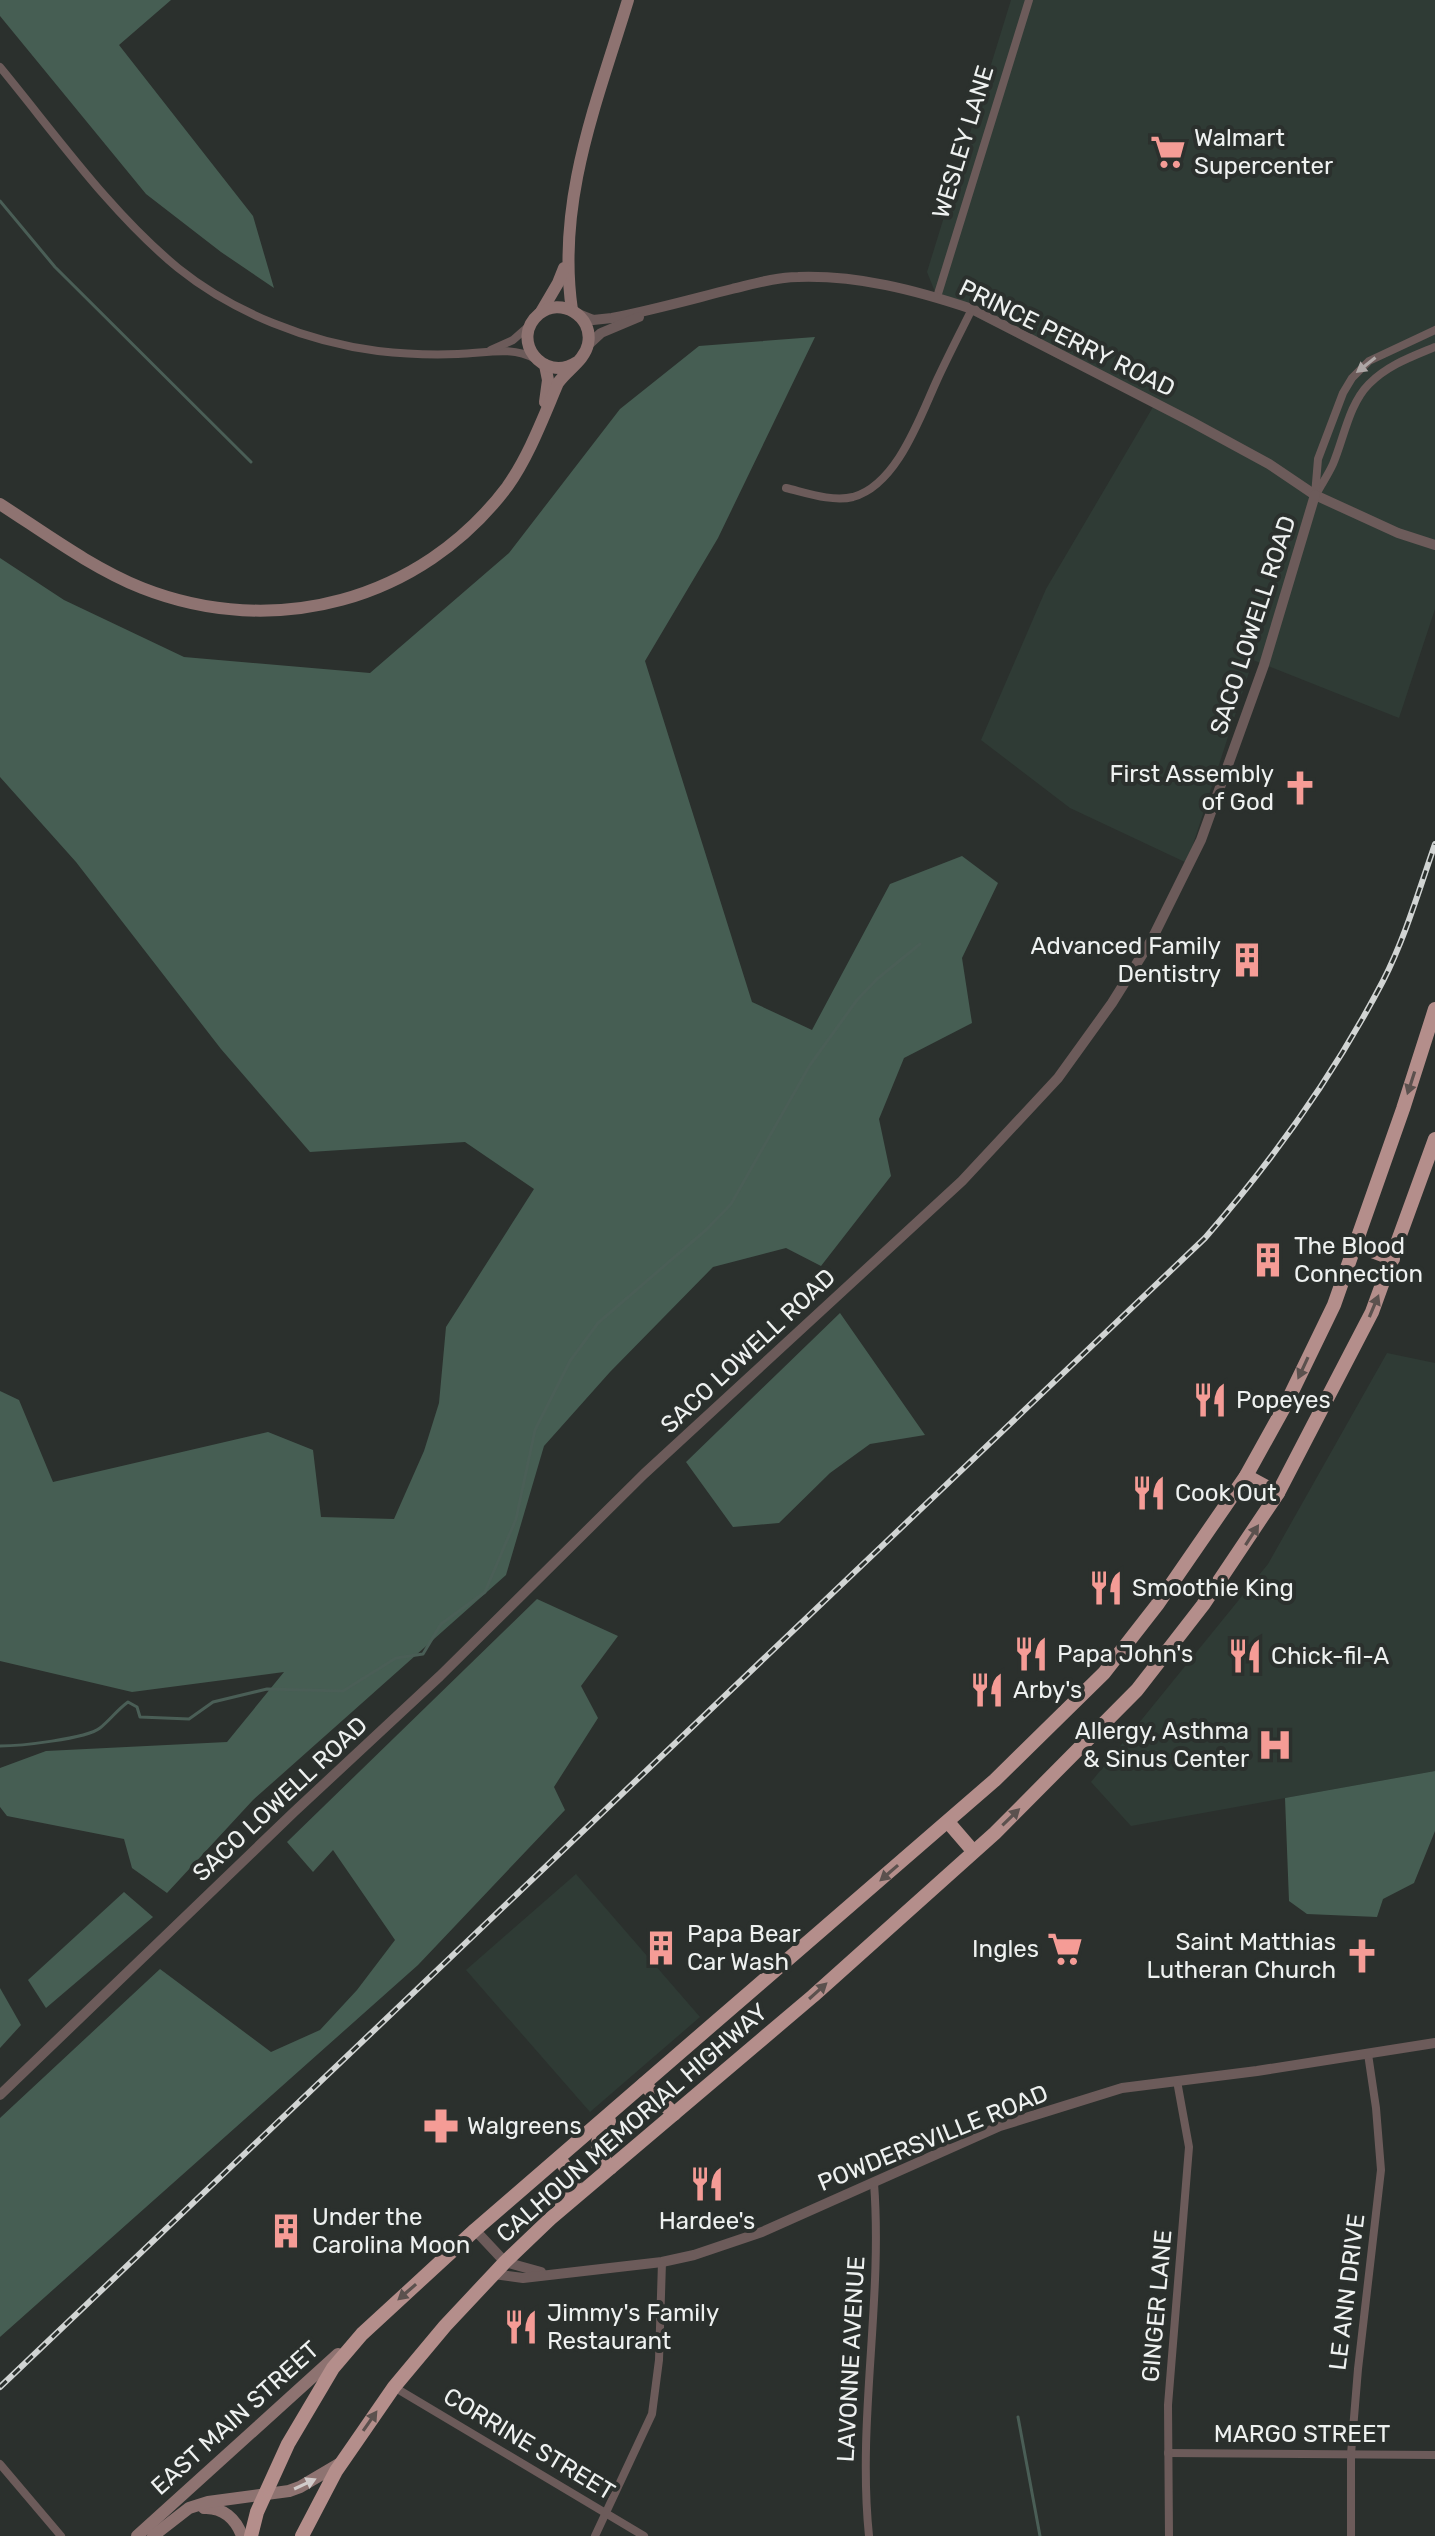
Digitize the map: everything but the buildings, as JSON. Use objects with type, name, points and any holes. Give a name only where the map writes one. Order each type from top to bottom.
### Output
[{"type":"highway","name":"CALHOUN MEMORIAL HIGHWAY","points":[[251,2536],[277,2463],[333,2368],[362,2334],[475,2230],[995,1780],[1104,1673],[1157,1605],[1246,1476],[1287,1402],[1334,1305],[1435,1009]]},
{"type":"highway","name":"CALHOUN MEMORIAL HIGHWAY","points":[[302,2536],[342,2463],[394,2387],[505,2262],[559,2211],[816,1993],[973,1851],[1035,1794],[1137,1690],[1212,1594],[1278,1493],[1372,1312],[1435,1139]]},
{"type":"highway","points":[[1356,1245],[1393,1259]]},
{"type":"highway","points":[[1246,1476],[1278,1493]]},
{"type":"highway","points":[[948,1822],[973,1851]]},
{"type":"highway","points":[[644,2084],[674,2114]]},
{"type":"highway","points":[[610,2168],[596,2146],[618,2107]]},
{"type":"highway","points":[[559,2158],[575,2181],[559,2211]]},
{"type":"main road","points":[[0,504],[71,549],[141,587],[211,607],[246,611],[300,610],[366,593],[415,570],[455,543],[508,485],[558,383],[588,345],[588,331],[575,312],[567,278],[571,201],[581,156],[628,0]]},
{"type":"main road","points":[[542,421],[547,389],[542,363],[529,344],[536,319],[558,283],[567,257]]},
{"type":"main road","points":[[536,319],[552,308],[575,312]]},
{"type":"main road","points":[[542,363],[558,368],[577,362]]},
{"type":"main road","name":"EAST MAIN STREET","points":[[137,2536],[362,2334]]},
{"type":"main road","name":"EAST MAIN STREET","points":[[153,2536],[189,2508],[300,2487],[342,2463]]},
{"type":"main road","points":[[189,2508],[213,2507],[221,2510],[238,2526],[242,2536]]},
{"type":"street","name":"WESLEY LANE","points":[[937,297],[1029,0]]},
{"type":"street","points":[[0,67],[145,238],[180,269],[232,304],[281,326],[329,342],[379,351],[422,354],[491,351],[527,354],[542,363]]},
{"type":"street","name":"PRINCE PERRY ROAD","points":[[575,312],[593,320],[795,277],[884,283],[937,297],[972,309],[1190,421],[1269,464],[1315,495],[1398,533],[1435,545]]},
{"type":"street","name":"PRINCE PERRY ROAD","points":[[588,345],[601,333],[656,309]]},
{"type":"street","points":[[786,488],[840,498],[863,492],[883,476],[918,424],[972,309]]},
{"type":"street","points":[[491,351],[513,340],[536,319]]},
{"type":"street","points":[[1315,495],[1318,459],[1343,393],[1352,378],[1369,361],[1435,330]]},
{"type":"street","points":[[1315,495],[1332,466],[1354,406],[1363,391],[1401,361],[1435,347]]},
{"type":"street","name":"SACO LOWELL ROAD","points":[[0,2095],[440,1676],[644,1474],[962,1181],[1058,1078],[1112,1003],[1152,939],[1201,840],[1264,665],[1315,495]]},
{"type":"street","name":"POWDERSVILLE ROAD","points":[[494,2274],[523,2278],[662,2262],[694,2255],[762,2232],[1000,2126],[1122,2088],[1435,2043]]},
{"type":"street","name":"LE ANN DRIVE","points":[[1351,2536],[1351,2454],[1381,2170],[1368,2054]]},
{"type":"street","name":"GINGER LANE","points":[[1169,2536],[1172,2346],[1189,2147],[1177,2081]]},
{"type":"street","name":"LAVONNE AVENUE","points":[[869,2536],[864,2487],[878,2234],[874,2183]]},
{"type":"street","points":[[475,2230],[505,2262]]},
{"type":"street","name":"POWDERSVILLE ROAD","points":[[505,2262],[547,2274]]},
{"type":"street","points":[[595,2536],[652,2414],[661,2328],[662,2262]]},
{"type":"street","name":"CORRINE STREET","points":[[394,2387],[644,2536]]},
{"type":"street","name":"MARGO STREET","points":[[1168,2453],[1435,2455]]},
{"type":"street","points":[[0,2464],[61,2536]]},
{"type":"shaded area","points":[[1011,0],[1435,0],[1435,609],[1399,718],[1253,660],[1187,863],[1070,808],[981,740],[1046,589],[1153,407],[937,297],[927,272]]},
{"type":"shaded area","points":[[1387,1353],[1435,1363],[1435,1771],[1131,1826],[1091,1782],[1268,1564]]},
{"type":"shaded area","points":[[576,1874],[700,2017],[590,2112],[466,1970]]},
{"type":"green space","points":[[0,0],[171,0],[119,45],[253,216],[274,288],[146,194],[0,16]]},
{"type":"green space","points":[[815,337],[718,538],[645,661],[752,1002],[812,1030],[890,884],[962,856],[998,883],[962,958],[972,1023],[904,1058],[879,1119],[891,1176],[821,1266],[786,1248],[713,1267],[610,1372],[544,1446],[506,1575],[253,1800],[167,1893],[132,1868],[124,1839],[7,1816],[0,1807],[0,1768],[46,1751],[227,1742],[284,1672],[132,1692],[0,1661],[0,1391],[19,1400],[53,1482],[268,1432],[313,1450],[321,1517],[394,1519],[424,1451],[439,1403],[446,1327],[534,1189],[465,1142],[310,1152],[221,1049],[76,862],[0,777],[0,558],[64,600],[184,657],[370,673],[509,553],[620,409],[699,346]]},
{"type":"green space","points":[[840,1313],[925,1435],[870,1444],[830,1473],[779,1523],[733,1527],[686,1462]]},
{"type":"green space","points":[[537,1599],[618,1636],[581,1686],[598,1718],[554,1787],[565,1810],[418,1965],[0,2337],[0,2118],[160,1969],[271,2052],[320,2030],[357,1990],[395,1940],[333,1850],[313,1872],[287,1842]]},
{"type":"green space","points":[[1435,1771],[1435,1831],[1414,1883],[1383,1899],[1377,1917],[1307,1914],[1289,1901],[1285,1798]]},
{"type":"green space","points":[[124,1892],[153,1917],[46,2008],[28,1980]]},
{"type":"green space","points":[[0,1988],[21,2025],[0,2048]]},
{"type":"waterway","points":[[0,201],[55,267],[251,462]]},
{"type":"waterway","points":[[0,1746],[52,1741],[92,1732],[128,1702],[137,1707],[140,1717],[189,1719],[213,1702],[267,1689],[343,1691],[396,1658],[423,1654],[441,1624],[485,1592],[516,1519],[535,1430],[570,1361],[598,1323],[707,1229],[731,1204],[810,1065],[857,1000],[877,979],[920,944]]},
{"type":"waterway","points":[[1018,2417],[1040,2536]]},
{"type":"railway","points":[[0,2387],[1205,1238],[1302,1115],[1364,1015],[1398,948],[1435,844]]},
{"type":"place","name":"Walmart Supercenter","points":[[1168,152]]},
{"type":"place","name":"First Assembly of God","points":[[1300,788]]},
{"type":"place","name":"Advanced Family Dentistry","points":[[1247,960]]},
{"type":"place","name":"The Blood Connection","points":[[1268,1260]]},
{"type":"place","name":"Popeyes","points":[[1210,1400]]},
{"type":"place","name":"Cook Out","points":[[1149,1493]]},
{"type":"place","name":"Smoothie King","points":[[1106,1588]]},
{"type":"place","name":"Papa John's","points":[[1031,1654]]},
{"type":"place","name":"Chick-fil-A","points":[[1245,1656]]},
{"type":"place","name":"Arby's","points":[[987,1690]]},
{"type":"place","name":"Allergy, Asthma & Sinus Center","points":[[1275,1745]]},
{"type":"place","name":"Papa Bear Car Wash","points":[[661,1948]]},
{"type":"place","name":"Ingles","points":[[1065,1949]]},
{"type":"place","name":"Saint Matthias Lutheran Church","points":[[1362,1956]]},
{"type":"place","name":"Walgreens","points":[[441,2126]]},
{"type":"place","name":"Hardee's","points":[[707,2184]]},
{"type":"place","name":"Under the Carolina Moon","points":[[286,2231]]},
{"type":"place","name":"Jimmy's Family Restaurant","points":[[521,2327]]}]
